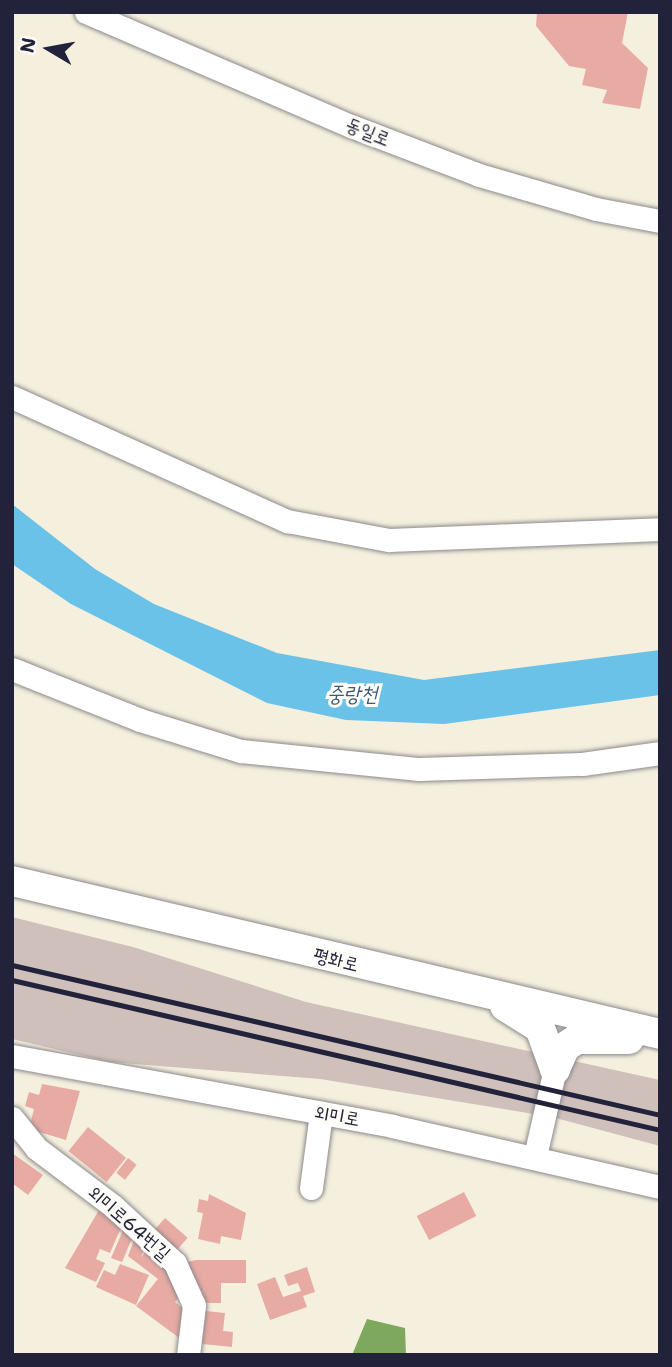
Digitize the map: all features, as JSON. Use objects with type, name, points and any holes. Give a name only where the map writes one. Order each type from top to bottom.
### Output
[{"type":"main road","name":"평화로","points":[[12,881],[660,1036]]},
{"type":"main road","points":[[490,996],[540,1028],[555,1069]]},
{"type":"main road","points":[[555,1069],[565,1047],[577,1039],[660,1036]]},
{"type":"street","name":"동일로","points":[[86,12],[351,126],[479,175],[596,209],[660,221]]},
{"type":"street","points":[[12,397],[288,521],[389,540],[660,529]]},
{"type":"street","points":[[12,669],[140,720],[241,751],[419,769],[582,764],[660,753]]},
{"type":"street","name":"외미로","points":[[12,1056],[535,1156],[660,1187]]},
{"type":"street","points":[[535,1156],[555,1069]]},
{"type":"street","points":[[311,1188],[321,1113]]},
{"type":"street","name":"외미로64번길","points":[[12,1118],[36,1148],[113,1206],[175,1263],[194,1305],[188,1355]]},
{"type":"shaded area","points":[[12,917],[133,947],[306,1002],[660,1080],[660,1146],[552,1117],[320,1079],[110,1062],[12,1039]]},
{"type":"green space","points":[[367,1319],[405,1328],[406,1355],[352,1355]]},
{"type":"water","name":"중랑천","points":[[12,504],[95,569],[154,604],[277,653],[424,680],[660,650],[660,695],[444,724],[346,720],[267,703],[71,604],[12,564]]},
{"type":"building","points":[[537,12],[628,12],[622,43],[648,68],[640,109],[602,103],[607,90],[582,85],[586,69],[569,66],[536,26]]},
{"type":"building","points":[[42,1084],[80,1091],[66,1140],[29,1129],[34,1109],[25,1106],[29,1092],[39,1095]]},
{"type":"building","points":[[88,1127],[126,1158],[107,1182],[68,1151]]},
{"type":"building","points":[[12,1153],[43,1175],[28,1195],[12,1183]]},
{"type":"building","points":[[128,1158],[137,1165],[125,1180],[116,1173]]},
{"type":"building","points":[[464,1192],[476,1216],[429,1240],[417,1216]]},
{"type":"building","points":[[209,1194],[246,1213],[241,1240],[221,1236],[220,1244],[198,1239],[203,1213],[197,1212],[199,1199],[208,1201]]},
{"type":"building","points":[[99,1210],[123,1223],[110,1253],[93,1246],[100,1249],[96,1259],[105,1263],[96,1282],[65,1268]]},
{"type":"building","points":[[165,1218],[188,1238],[174,1254],[151,1234]]},
{"type":"building","points":[[124,1228],[133,1236],[122,1262],[111,1258]]},
{"type":"building","points":[[134,1240],[146,1245],[141,1257],[148,1249],[165,1263],[182,1294],[175,1302],[191,1316],[182,1340],[136,1306],[158,1279],[128,1256]]},
{"type":"building","points":[[196,1260],[246,1260],[246,1283],[221,1283],[221,1303],[200,1303],[183,1263]]},
{"type":"building","points":[[120,1264],[149,1275],[136,1305],[96,1287],[104,1270],[115,1275]]},
{"type":"building","points":[[307,1267],[315,1292],[303,1296],[307,1307],[270,1320],[257,1284],[275,1277],[283,1297],[301,1291],[298,1283],[288,1286],[284,1275]]},
{"type":"building","points":[[206,1311],[225,1313],[223,1331],[233,1332],[232,1347],[202,1344]]},
{"type":"railway","points":[[12,965],[660,1115]]},
{"type":"railway","points":[[12,980],[660,1130]]}]
